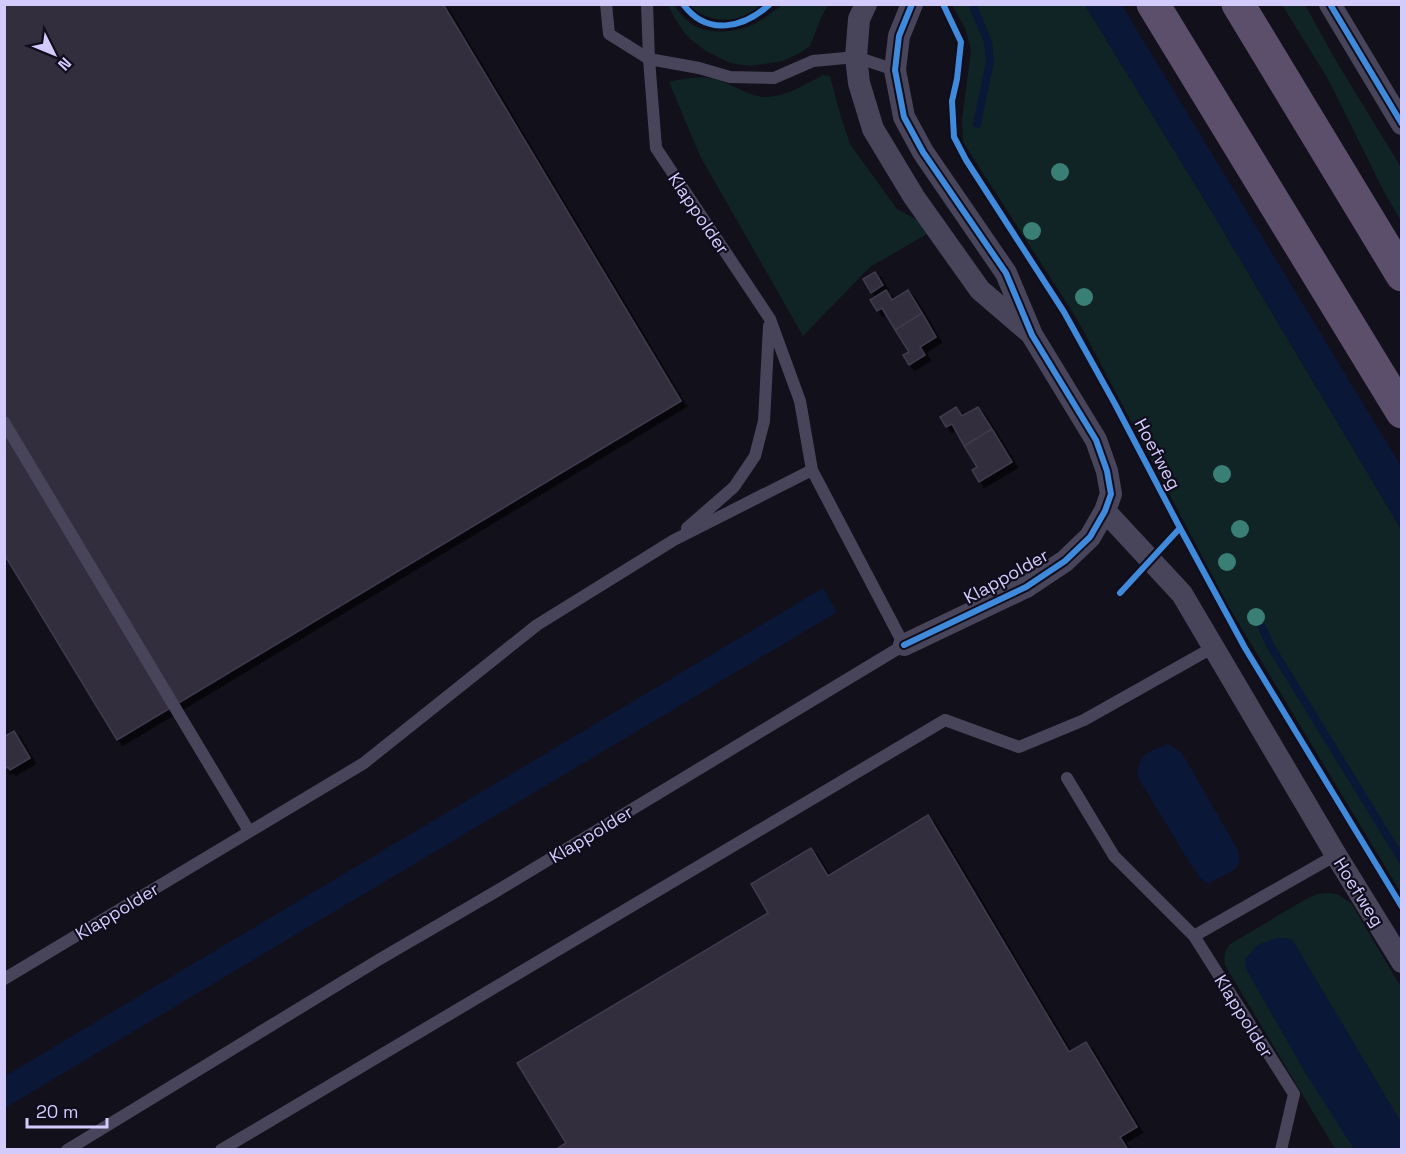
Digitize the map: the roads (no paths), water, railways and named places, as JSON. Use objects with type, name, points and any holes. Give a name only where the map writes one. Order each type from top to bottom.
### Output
[{"type":"main road","points":[[1153,4],[1401,412]]},
{"type":"main road","points":[[1238,4],[1401,275]]},
{"type":"street","points":[[866,4],[859,20],[856,57],[859,83],[873,129],[914,197],[980,290],[1032,334]]},
{"type":"street","points":[[912,4],[899,36],[895,69],[904,117],[923,152],[1006,273],[1032,334],[1096,440],[1107,471],[1111,494],[1105,511]]},
{"type":"street","points":[[1330,4],[1401,124]]},
{"type":"street","name":"Klappolder","points":[[904,645],[1026,587],[1065,561],[1090,537],[1105,511]]},
{"type":"street","name":"Hoefweg","points":[[1105,511],[1182,594],[1212,648],[1401,962]]},
{"type":"lane","points":[[606,4],[609,34],[649,59],[699,68],[730,77],[774,78],[813,61],[856,57],[895,69]]},
{"type":"lane","name":"Klappolder","points":[[647,4],[656,148],[770,319],[764,422],[755,456],[734,487],[674,540]]},
{"type":"lane","points":[[770,319],[800,401],[813,470],[904,645]]},
{"type":"lane","points":[[4,423],[249,831]]},
{"type":"lane","name":"Klappolder","points":[[4,979],[364,763],[537,625],[674,540],[813,470]]},
{"type":"lane","name":"Klappolder","points":[[67,1149],[904,645]]},
{"type":"lane","points":[[221,1149],[945,720],[1019,747],[1084,720],[1212,648]]},
{"type":"lane","name":"Klappolder","points":[[1067,778],[1114,856],[1194,936],[1294,1094],[1281,1149]]},
{"type":"lane","points":[[1194,936],[1336,855]]},
{"type":"water","points":[[1085,5],[1122,5],[1401,466],[1401,529],[1212,212]]},
{"type":"water","points":[[823,588],[837,612],[5,1108],[5,1076]]},
{"type":"water","points":[[1168,744],[1182,753],[1238,850],[1240,860],[1236,869],[1208,884],[1201,879],[1191,865],[1137,776],[1143,757],[1150,751]]},
{"type":"water","points":[[1277,938],[1292,939],[1401,1122],[1401,1149],[1354,1149],[1306,1074],[1246,969],[1245,959],[1258,945]]},
{"type":"waterway","points":[[973,6],[988,42],[990,62],[977,124]]},
{"type":"waterway","points":[[1262,627],[1270,645],[1402,860]]}]
